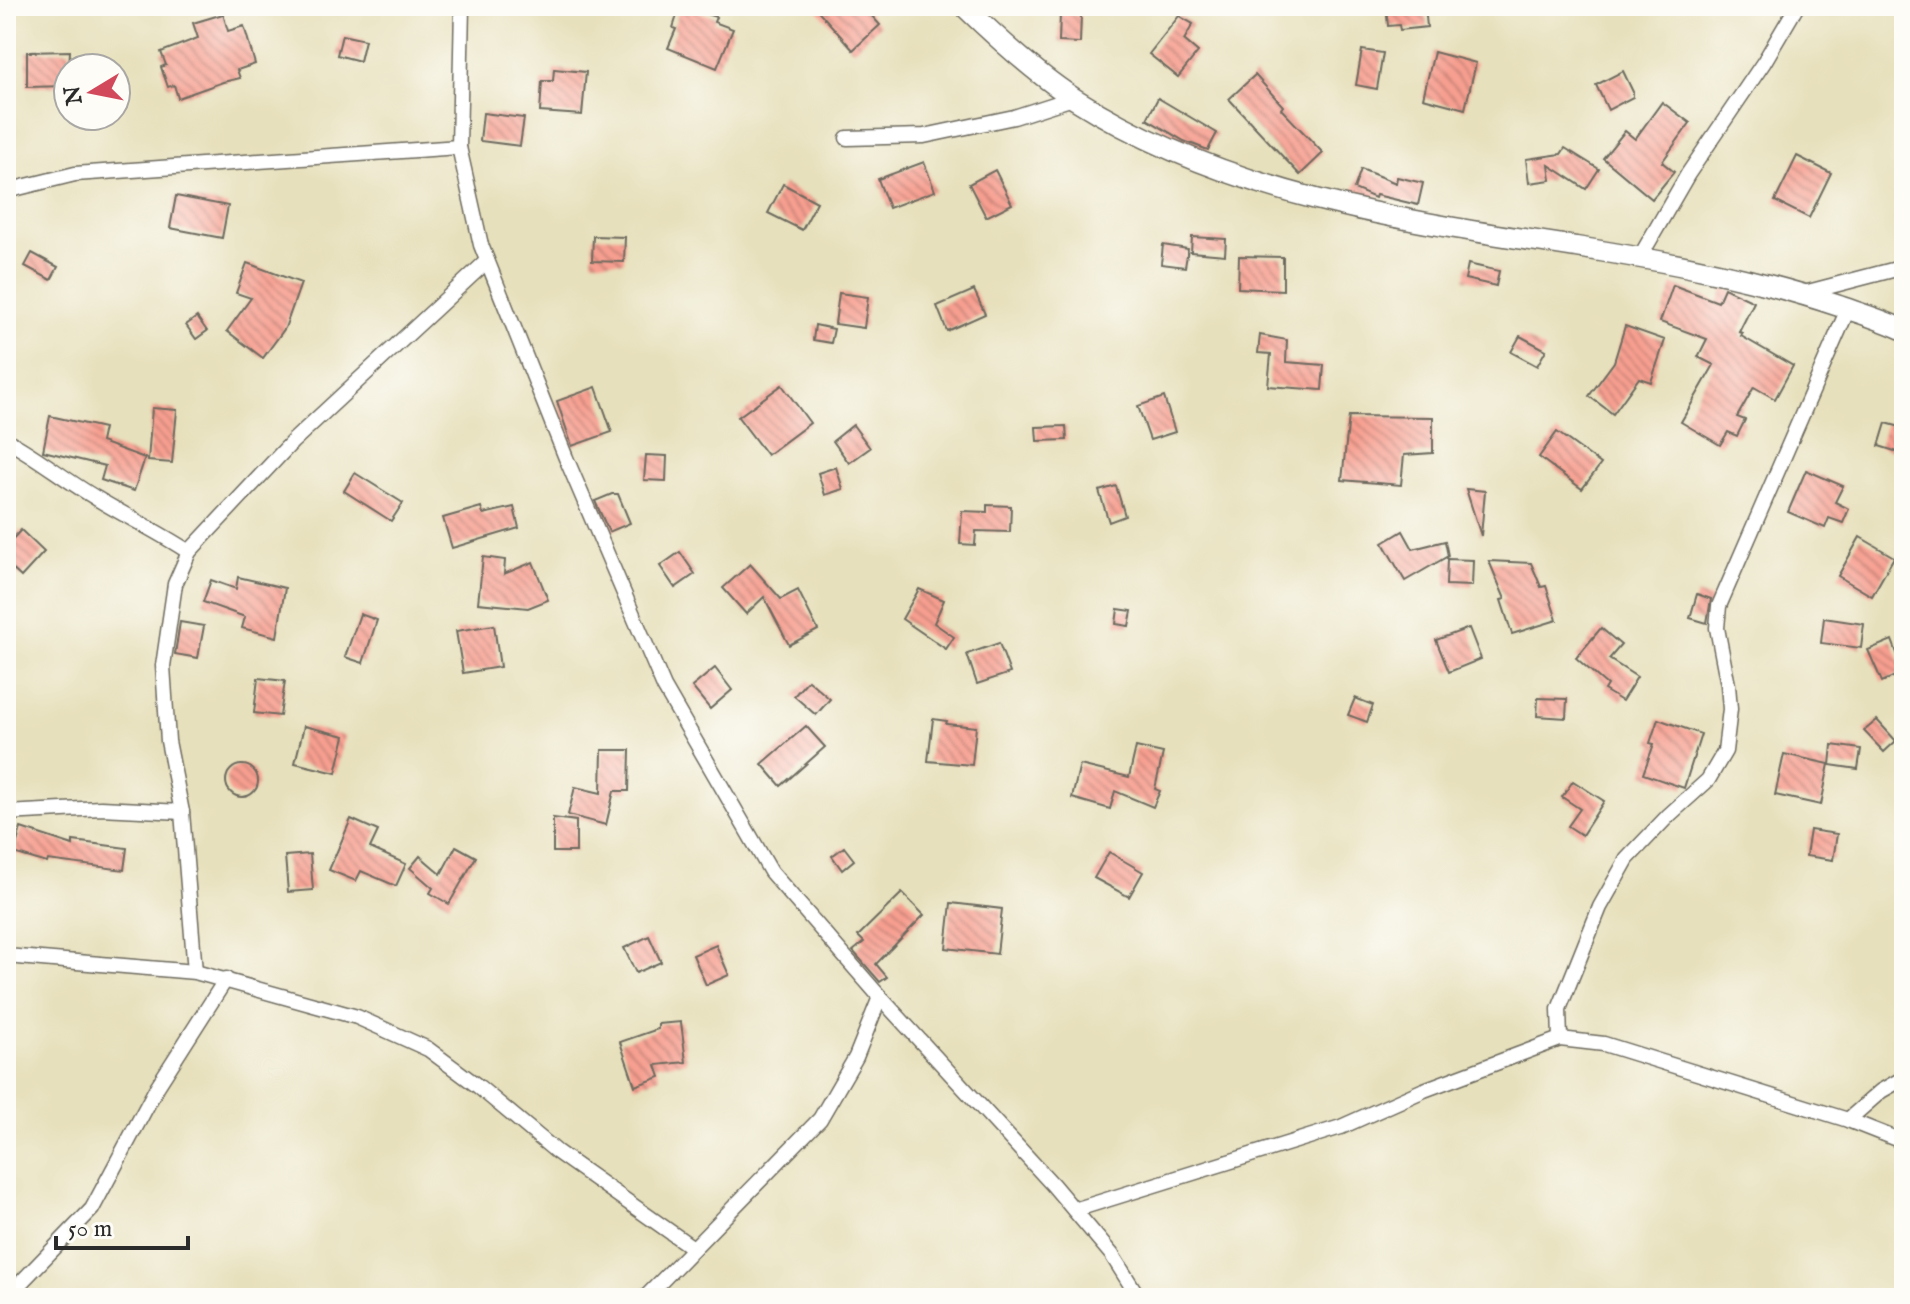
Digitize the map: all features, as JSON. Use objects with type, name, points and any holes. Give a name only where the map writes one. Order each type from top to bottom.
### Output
[{"type":"street","points":[[462,6],[459,147],[481,245],[566,458],[664,687],[771,872],[1074,1210],[1112,1255],[1139,1298]]},
{"type":"street","points":[[964,6],[1073,98],[1163,148],[1262,185],[1425,224],[1640,257],[1784,287],[1904,330]]},
{"type":"street","points":[[1640,257],[1688,174],[1764,62],[1797,6]]},
{"type":"street","points":[[847,138],[924,136],[1014,117],[1073,98]]},
{"type":"street","points":[[6,191],[75,174],[459,147]]},
{"type":"street","points":[[195,972],[182,812],[168,741],[163,666],[175,584],[189,552],[293,441],[487,261]]},
{"type":"street","points":[[1802,294],[1904,267]]},
{"type":"street","points":[[1560,1039],[1559,1009],[1600,907],[1627,859],[1708,780],[1725,751],[1730,709],[1717,628],[1719,606],[1848,309]]},
{"type":"street","points":[[6,440],[96,498],[144,523],[189,552]]},
{"type":"street","points":[[6,813],[101,808],[182,812]]},
{"type":"street","points":[[6,956],[195,972],[357,1017],[428,1049],[557,1152],[693,1248]]},
{"type":"street","points":[[6,1298],[92,1209],[157,1087],[226,979]]},
{"type":"street","points":[[645,1298],[820,1119],[856,1057],[880,997]]},
{"type":"street","points":[[1074,1210],[1341,1127],[1424,1090],[1560,1039],[1604,1044],[1848,1120],[1904,1142]]},
{"type":"street","points":[[1848,1120],[1881,1091],[1904,1078]]},
{"type":"building","points":[[680,6],[716,17],[714,22],[733,29],[717,68],[668,48],[676,29],[673,28]]},
{"type":"building","points":[[814,6],[863,6],[880,25],[853,50]]},
{"type":"building","points":[[1386,6],[1425,6],[1427,27],[1400,30],[1399,25],[1388,26]]},
{"type":"building","points":[[223,14],[228,31],[244,26],[255,64],[237,70],[240,78],[178,98],[174,85],[168,87],[161,67],[166,65],[161,52],[198,38],[193,23]]},
{"type":"building","points":[[1060,14],[1081,15],[1080,43],[1059,42]]},
{"type":"building","points":[[1179,16],[1193,24],[1184,40],[1198,52],[1178,77],[1149,54]]},
{"type":"building","points":[[342,35],[365,40],[360,61],[337,55]]},
{"type":"building","points":[[1362,50],[1383,53],[1377,89],[1356,85]]},
{"type":"building","points":[[70,51],[52,52],[52,86],[27,87],[27,52]]},
{"type":"building","points":[[1434,52],[1476,63],[1465,109],[1423,98]]},
{"type":"building","points":[[554,69],[586,72],[582,115],[540,112],[542,81],[553,81]]},
{"type":"building","points":[[1623,71],[1633,97],[1608,110],[1596,85]]},
{"type":"building","points":[[1255,75],[1283,106],[1281,109],[1323,153],[1300,175],[1229,99]]},
{"type":"building","points":[[1158,98],[1217,133],[1208,150],[1184,141],[1147,119]]},
{"type":"building","points":[[1662,102],[1690,123],[1662,162],[1674,172],[1652,199],[1603,158],[1625,131],[1635,139]]},
{"type":"building","points":[[483,113],[524,118],[520,146],[480,141]]},
{"type":"building","points":[[1565,148],[1599,169],[1586,189],[1549,165],[1551,180],[1529,183],[1526,159],[1561,154]]},
{"type":"building","points":[[1797,156],[1831,173],[1809,218],[1775,201]]},
{"type":"building","points":[[924,162],[935,191],[889,208],[878,179]]},
{"type":"building","points":[[1361,169],[1396,183],[1397,177],[1423,183],[1418,205],[1376,195],[1375,198],[1354,189]]},
{"type":"building","points":[[995,170],[1012,204],[986,217],[969,184]]},
{"type":"building","points":[[783,184],[817,202],[802,230],[768,213]]},
{"type":"building","points":[[176,196],[228,206],[222,238],[170,228]]},
{"type":"building","points":[[593,236],[625,237],[624,262],[592,261]]},
{"type":"building","points":[[1192,237],[1226,239],[1225,255],[1191,252]]},
{"type":"building","points":[[1163,245],[1188,249],[1185,267],[1161,264]]},
{"type":"building","points":[[32,253],[58,267],[51,280],[25,266]]},
{"type":"building","points":[[1239,256],[1283,257],[1283,290],[1238,288]]},
{"type":"building","points":[[247,263],[301,283],[285,328],[263,358],[227,331],[251,298],[236,293]]},
{"type":"building","points":[[1468,264],[1499,271],[1496,286],[1465,279]]},
{"type":"building","points":[[1673,285],[1718,302],[1724,288],[1754,302],[1739,332],[1743,333],[1741,336],[1793,366],[1775,399],[1754,387],[1737,417],[1745,420],[1737,436],[1728,432],[1720,445],[1681,422],[1714,365],[1698,357],[1707,339],[1660,322]]},
{"type":"building","points":[[974,290],[985,314],[947,331],[937,306]]},
{"type":"building","points":[[839,293],[868,297],[864,328],[835,324]]},
{"type":"building","points":[[197,317],[207,331],[196,339],[186,325]]},
{"type":"building","points":[[815,325],[834,329],[831,343],[813,340]]},
{"type":"building","points":[[1625,326],[1665,340],[1651,382],[1639,378],[1613,414],[1589,396],[1614,362]]},
{"type":"building","points":[[1260,335],[1287,340],[1286,362],[1324,365],[1322,390],[1268,386],[1271,354],[1258,353]]},
{"type":"building","points":[[1520,336],[1546,350],[1537,366],[1511,352]]},
{"type":"building","points":[[782,385],[810,423],[767,455],[738,417]]},
{"type":"building","points":[[596,387],[612,432],[572,446],[557,401]]},
{"type":"building","points":[[1164,397],[1175,432],[1150,440],[1138,406]]},
{"type":"building","points":[[152,408],[177,410],[172,463],[148,461]]},
{"type":"building","points":[[50,416],[104,428],[101,442],[145,458],[134,491],[101,480],[105,466],[43,451]]},
{"type":"building","points":[[1349,416],[1433,417],[1433,453],[1404,455],[1401,485],[1342,480]]},
{"type":"building","points":[[1886,423],[1904,428],[1904,454],[1879,446]]},
{"type":"building","points":[[853,425],[870,448],[849,463],[833,441]]},
{"type":"building","points":[[1066,426],[1067,440],[1037,441],[1036,427]]},
{"type":"building","points":[[1557,432],[1601,464],[1582,489],[1539,457]]},
{"type":"building","points":[[646,455],[667,456],[666,481],[644,480]]},
{"type":"building","points":[[836,467],[843,489],[825,495],[818,473]]},
{"type":"building","points":[[1806,470],[1843,486],[1835,502],[1849,509],[1843,523],[1829,518],[1825,528],[1788,512]]},
{"type":"building","points":[[355,473],[403,503],[391,521],[344,491]]},
{"type":"building","points":[[1116,486],[1125,516],[1109,522],[1099,491]]},
{"type":"building","points":[[1466,489],[1485,491],[1481,536]]},
{"type":"building","points":[[618,494],[630,523],[609,532],[595,501]]},
{"type":"building","points":[[987,505],[1011,506],[1010,532],[976,531],[975,545],[960,544],[962,511],[987,512]]},
{"type":"building","points":[[481,507],[483,514],[514,507],[519,528],[452,548],[443,518]]},
{"type":"building","points":[[21,530],[44,552],[21,577],[6,563],[6,546]]},
{"type":"building","points":[[1403,531],[1413,549],[1445,541],[1448,556],[1405,581],[1383,543]]},
{"type":"building","points":[[1860,537],[1894,557],[1872,596],[1838,576]]},
{"type":"building","points":[[680,552],[695,574],[675,588],[660,566]]},
{"type":"building","points":[[483,557],[505,560],[504,574],[533,562],[548,600],[528,608],[478,603]]},
{"type":"building","points":[[1447,559],[1473,560],[1472,586],[1446,585]]},
{"type":"building","points":[[1489,561],[1531,563],[1541,587],[1546,586],[1557,620],[1512,634],[1501,600],[1505,599]]},
{"type":"building","points":[[750,564],[781,599],[798,590],[818,630],[789,645],[764,597],[746,614],[723,588]]},
{"type":"building","points":[[238,577],[285,588],[277,637],[242,628],[245,617],[203,602],[211,580],[236,589]]},
{"type":"building","points":[[919,589],[944,600],[934,623],[954,637],[946,649],[902,619]]},
{"type":"building","points":[[1697,594],[1711,599],[1707,623],[1690,618]]},
{"type":"building","points":[[1118,609],[1132,611],[1129,626],[1116,624]]},
{"type":"building","points":[[360,614],[377,620],[363,663],[345,657]]},
{"type":"building","points":[[1824,618],[1864,624],[1861,648],[1821,643]]},
{"type":"building","points":[[180,622],[204,626],[198,658],[175,654]]},
{"type":"building","points":[[494,625],[500,667],[463,673],[456,631]]},
{"type":"building","points":[[1469,628],[1481,659],[1449,672],[1436,640]]},
{"type":"building","points":[[1601,628],[1621,645],[1609,659],[1637,677],[1622,701],[1604,690],[1607,685],[1576,658]]},
{"type":"building","points":[[1892,640],[1904,672],[1882,682],[1868,650]]},
{"type":"building","points":[[999,643],[1010,673],[977,684],[967,654]]},
{"type":"building","points":[[715,668],[732,690],[710,709],[692,687]]},
{"type":"building","points":[[258,678],[285,681],[280,716],[254,713]]},
{"type":"building","points":[[808,680],[830,699],[816,715],[794,696]]},
{"type":"building","points":[[1355,698],[1373,705],[1367,722],[1348,715]]},
{"type":"building","points":[[1538,698],[1567,699],[1566,718],[1537,716]]},
{"type":"building","points":[[933,719],[947,721],[946,724],[976,727],[972,765],[928,761]]},
{"type":"building","points":[[1658,719],[1701,734],[1684,788],[1643,774],[1654,744],[1650,743]]},
{"type":"building","points":[[1877,720],[1896,741],[1884,752],[1864,731]]},
{"type":"building","points":[[304,726],[345,736],[336,773],[295,763]]},
{"type":"building","points":[[806,726],[825,747],[781,786],[762,764]]},
{"type":"building","points":[[1832,745],[1861,749],[1858,769],[1830,765]]},
{"type":"building","points":[[1136,747],[1163,753],[1155,789],[1160,791],[1153,807],[1115,791],[1110,809],[1072,798],[1080,765],[1129,777]]},
{"type":"building","points":[[602,750],[630,750],[629,791],[614,791],[606,825],[568,815],[575,787],[601,793]]},
{"type":"building","points":[[1784,754],[1829,764],[1821,805],[1775,795]]},
{"type":"building","points":[[242,765],[253,770],[258,781],[253,792],[242,797],[231,792],[226,781],[231,770]]},
{"type":"building","points":[[1573,781],[1604,801],[1582,835],[1568,826],[1580,809],[1562,797]]},
{"type":"building","points":[[553,818],[576,821],[576,852],[553,852]]},
{"type":"building","points":[[351,819],[378,831],[370,848],[406,864],[396,886],[361,871],[356,881],[329,870]]},
{"type":"building","points":[[21,828],[73,845],[73,841],[127,848],[124,870],[48,860],[47,863],[14,853]]},
{"type":"building","points":[[1810,830],[1837,834],[1833,860],[1806,856]]},
{"type":"building","points":[[456,846],[476,857],[449,904],[430,893],[433,888],[410,868],[420,856],[441,874]]},
{"type":"building","points":[[844,847],[854,860],[842,870],[832,856]]},
{"type":"building","points":[[1109,852],[1143,872],[1129,897],[1094,878]]},
{"type":"building","points":[[310,854],[313,890],[288,892],[285,856]]},
{"type":"building","points":[[902,893],[924,915],[876,964],[887,977],[880,982],[853,951],[864,942],[858,936]]},
{"type":"building","points":[[951,903],[1002,909],[997,954],[946,948]]},
{"type":"building","points":[[649,936],[661,962],[636,973],[624,948]]},
{"type":"building","points":[[716,945],[729,975],[706,985],[693,955]]},
{"type":"building","points":[[681,1022],[686,1062],[656,1065],[660,1077],[635,1086],[620,1042],[658,1029],[658,1024]]}]
